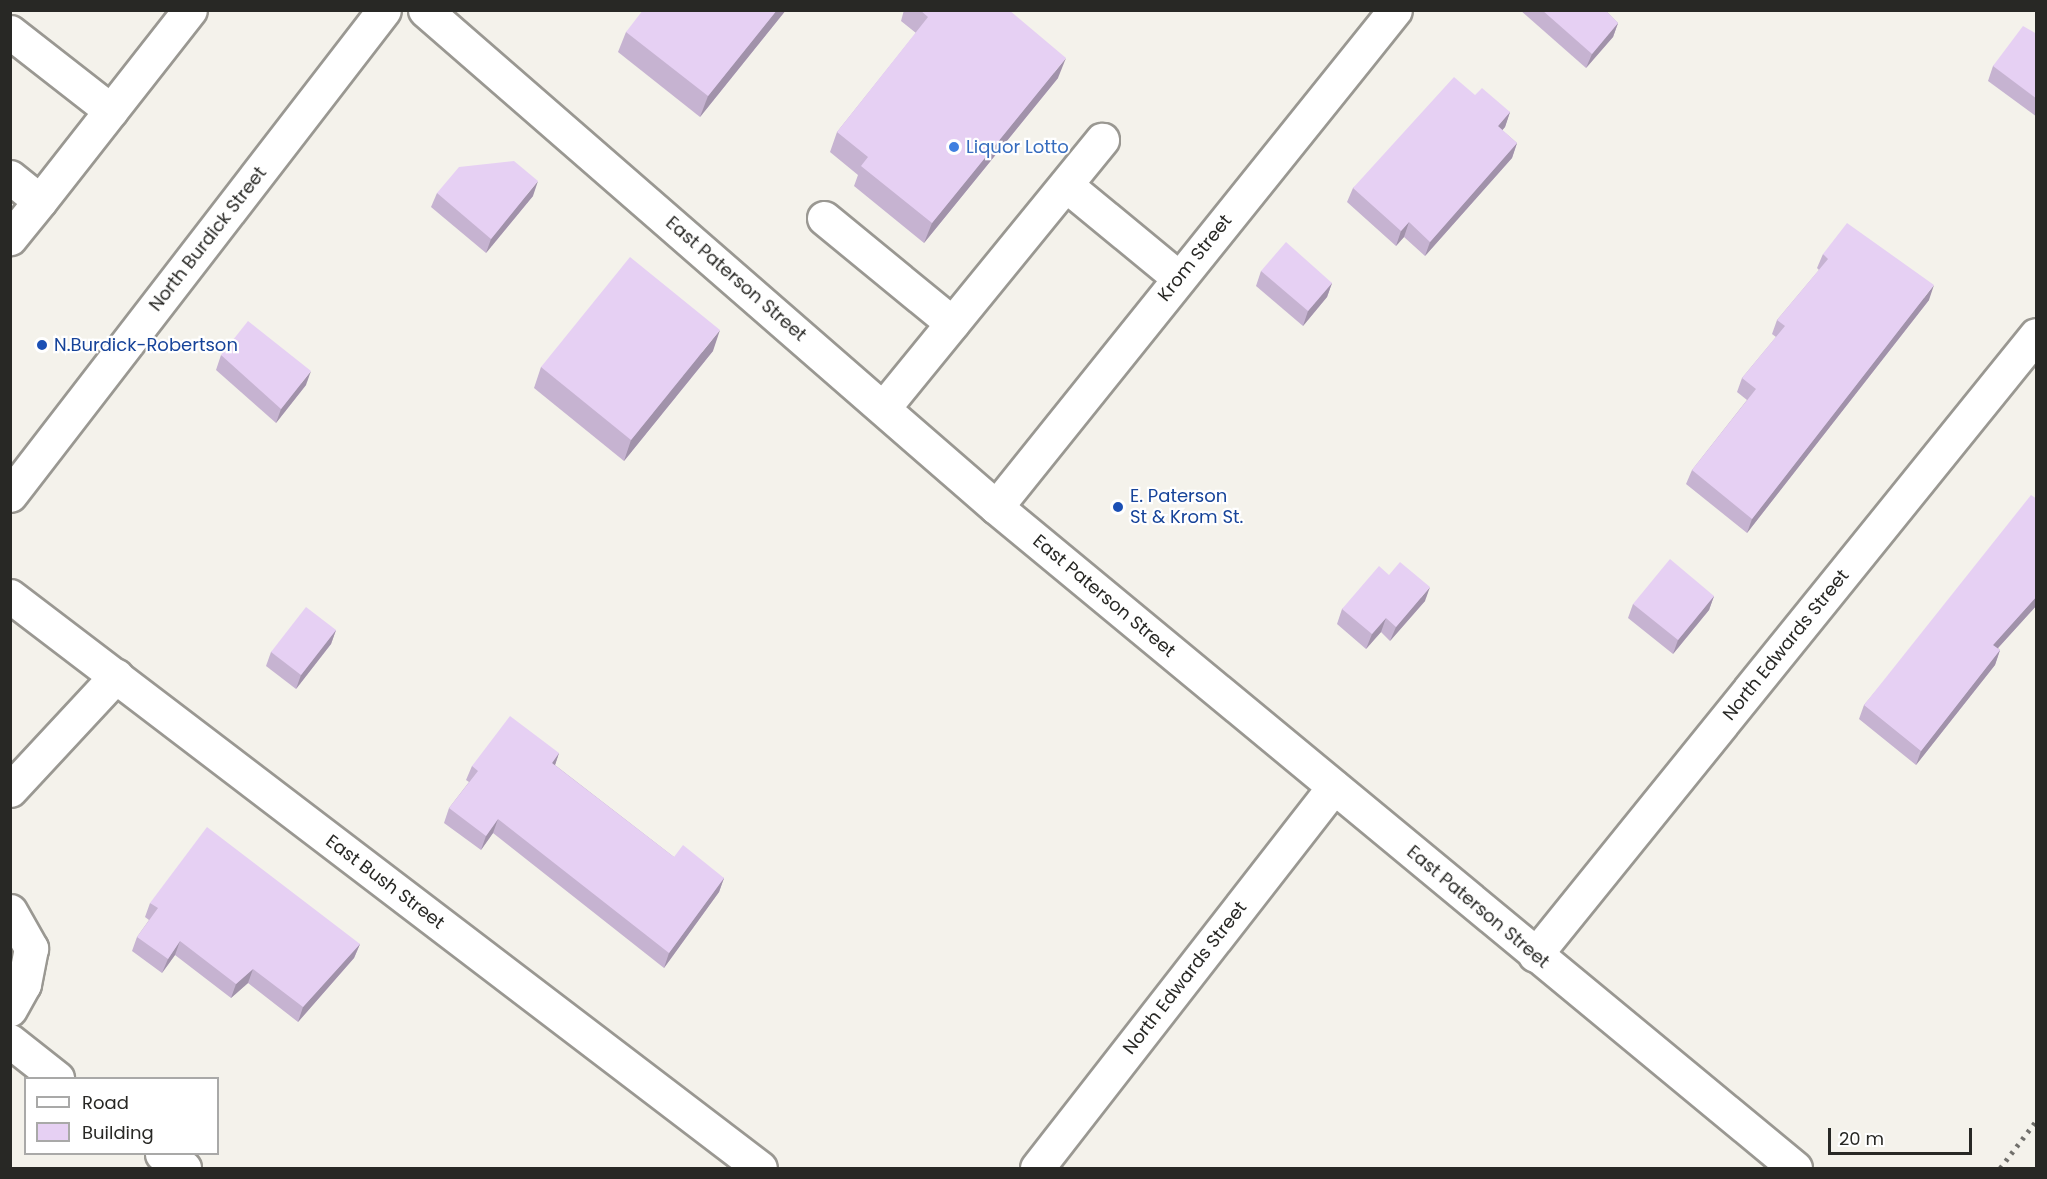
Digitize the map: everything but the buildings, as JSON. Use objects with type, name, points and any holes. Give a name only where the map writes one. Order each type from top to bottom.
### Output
[{"type":"street","points":[[10,238],[190,10]]},
{"type":"street","name":"North Burdick Street","points":[[10,495],[384,10]]},
{"type":"street","name":"East Paterson Street","points":[[425,10],[884,407],[996,507],[1535,956],[1795,1168]]},
{"type":"street","name":"Krom Street","points":[[996,507],[1395,10]]},
{"type":"street","points":[[10,32],[111,111]]},
{"type":"street","points":[[884,407],[1102,140]]},
{"type":"street","points":[[10,177],[40,201]]},
{"type":"street","points":[[1066,184],[1179,278]]},
{"type":"street","points":[[824,218],[952,323]]},
{"type":"street","name":"North Edwards Street","points":[[1535,956],[2037,335]]},
{"type":"street","name":"East Bush Street","points":[[10,596],[760,1168]]},
{"type":"street","points":[[10,790],[116,676]]},
{"type":"street","name":"North Edwards Street","points":[[1037,1168],[1334,787]]},
{"type":"street","points":[[10,911],[31,948],[24,984],[10,1009]]},
{"type":"street","points":[[10,1041],[56,1077]]},
{"type":"street","points":[[164,1155],[184,1168]]},
{"type":"railway","points":[[2000,1168],[2036,1121]]},
{"type":"place","name":"Liquor Lotto","points":[[954,147]]},
{"type":"place","name":"N.Burdick-Robertson","points":[[42,345]]},
{"type":"place","name":"E. Paterson St & Krom St.","points":[[1118,507]]}]
